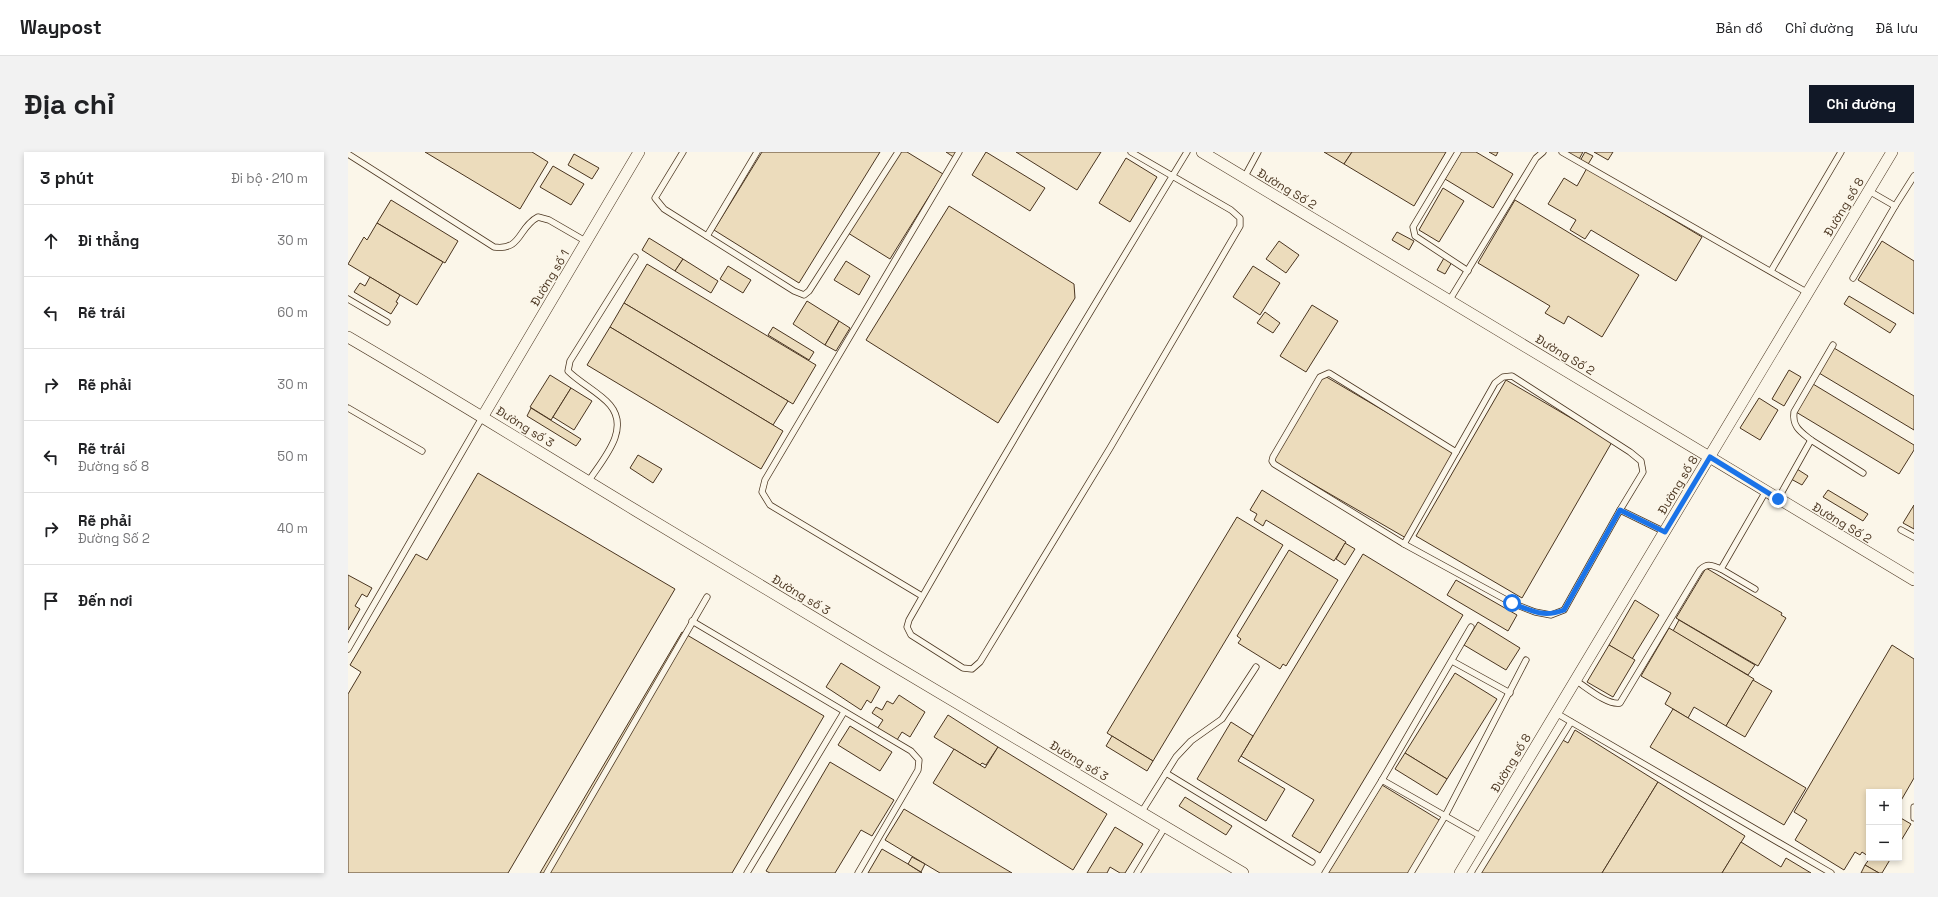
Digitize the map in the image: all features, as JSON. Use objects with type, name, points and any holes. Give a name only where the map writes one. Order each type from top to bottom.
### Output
[{"type":"street","name":"Đường số 1","points":[[483,416],[639,152]]},
{"type":"street","name":"Đường Số 2","points":[[1202,152],[1914,580]]},
{"type":"street","name":"Đường số 8","points":[[1460,873],[1892,152]]},
{"type":"street","name":"Đường số 3","points":[[348,337],[483,416],[588,482],[1141,814],[1165,826],[1243,873]]},
{"type":"lane","points":[[684,152],[655,198],[664,209],[794,291],[804,295],[898,152]]},
{"type":"lane","points":[[707,236],[757,152]]},
{"type":"lane","points":[[922,596],[770,505],[762,492],[765,480],[959,152]]},
{"type":"lane","points":[[1131,152],[1172,177],[1231,210],[1240,218],[1240,226],[1106,454],[980,662],[972,669],[963,668],[911,635],[907,626],[909,620],[1119,263],[1172,177],[1187,152]]},
{"type":"lane","points":[[1244,178],[1258,152]]},
{"type":"lane","points":[[1458,152],[1413,227],[1413,231],[1415,236],[1468,271]]},
{"type":"lane","points":[[1449,301],[1536,158],[1543,152]]},
{"type":"lane","points":[[1562,152],[1808,293]]},
{"type":"lane","points":[[1771,271],[1841,152]]},
{"type":"lane","points":[[348,154],[494,247],[505,248],[515,243],[531,220],[538,216],[549,220],[587,242]]},
{"type":"lane","points":[[1853,278],[1914,176]]},
{"type":"lane","points":[[1869,191],[1895,206]]},
{"type":"lane","points":[[588,482],[617,436],[618,419],[610,404],[568,371],[570,361],[635,257]]},
{"type":"lane","points":[[348,299],[387,322]]},
{"type":"lane","points":[[1833,346],[1794,412],[1793,420],[1797,429],[1811,440],[1863,473]]},
{"type":"lane","points":[[1404,544],[1456,452],[1495,383],[1503,377],[1512,376],[1630,452],[1641,462],[1643,472],[1564,610],[1551,615],[1535,612],[1512,603],[1404,544],[1274,464],[1273,457],[1320,377],[1329,373],[1456,452]]},
{"type":"lane","points":[[348,408],[422,451]]},
{"type":"lane","points":[[348,649],[483,416]]},
{"type":"lane","points":[[1778,499],[1811,440]]},
{"type":"lane","points":[[1721,569],[1766,491]]},
{"type":"lane","points":[[1620,510],[1665,532]]},
{"type":"lane","points":[[1900,530],[1914,537]]},
{"type":"lane","points":[[1575,680],[1607,701],[1614,704],[1620,702],[1704,565],[1710,564],[1721,569],[1755,589]]},
{"type":"lane","points":[[547,873],[707,597]]},
{"type":"lane","points":[[692,621],[911,751],[919,760],[918,770],[858,873]]},
{"type":"lane","points":[[1325,873],[1382,780],[1471,627]]},
{"type":"lane","points":[[1411,873],[1445,816],[1526,660]]},
{"type":"lane","points":[[1452,661],[1510,693]]},
{"type":"lane","points":[[1141,814],[1176,757],[1191,742],[1222,719],[1256,667]]},
{"type":"lane","points":[[747,873],[844,712]]},
{"type":"lane","points":[[1556,713],[1831,873]]},
{"type":"lane","points":[[1478,873],[1571,722]]},
{"type":"lane","points":[[1166,773],[1312,862]]},
{"type":"lane","points":[[1382,780],[1482,836]]},
{"type":"lane","points":[[1914,807],[1914,818]]},
{"type":"lane","points":[[1137,873],[1165,826]]},
{"type":"building","points":[[425,152],[532,152],[548,162],[520,209]]},
{"type":"building","points":[[762,152],[880,152],[799,283],[714,230]]},
{"type":"building","points":[[898,152],[907,152],[943,174],[890,259],[848,233]]},
{"type":"building","points":[[946,152],[958,152],[955,158]]},
{"type":"building","points":[[986,152],[1045,188],[1030,211],[972,175]]},
{"type":"building","points":[[1016,152],[1101,152],[1077,190]]},
{"type":"building","points":[[1324,152],[1352,152],[1344,164]]},
{"type":"building","points":[[1352,152],[1446,152],[1414,206],[1344,164]]},
{"type":"building","points":[[1461,152],[1476,152],[1513,174],[1493,208],[1445,179]]},
{"type":"building","points":[[1489,152],[1498,152],[1496,156]]},
{"type":"building","points":[[1566,152],[1583,152],[1578,161]]},
{"type":"building","points":[[1585,152],[1593,156],[1587,166],[1580,161]]},
{"type":"building","points":[[1594,152],[1613,152],[1608,160]]},
{"type":"building","points":[[574,154],[599,168],[592,179],[568,165]]},
{"type":"building","points":[[1126,158],[1157,177],[1130,222],[1099,203]]},
{"type":"building","points":[[553,166],[584,184],[571,205],[540,187]]},
{"type":"building","points":[[1587,168],[1702,237],[1676,281],[1591,230],[1585,239],[1570,230],[1576,220],[1548,204],[1564,178],[1577,186]]},
{"type":"building","points":[[1443,188],[1464,201],[1439,242],[1419,230]]},
{"type":"building","points":[[391,200],[458,241],[445,263],[377,223]]},
{"type":"building","points":[[1515,200],[1639,275],[1602,337],[1568,316],[1564,324],[1545,313],[1550,306],[1478,263]]},
{"type":"building","points":[[949,206],[1074,284],[1075,298],[998,423],[866,340]]},
{"type":"building","points":[[377,223],[443,262],[417,305],[348,264],[364,237],[367,240]]},
{"type":"building","points":[[1397,232],[1414,241],[1409,250],[1392,240]]},
{"type":"building","points":[[649,238],[683,259],[675,271],[642,250]]},
{"type":"building","points":[[1279,241],[1299,255],[1286,273],[1266,259]]},
{"type":"building","points":[[1882,241],[1914,261],[1914,314],[1858,280]]},
{"type":"building","points":[[1444,258],[1452,262],[1445,274],[1437,270]]},
{"type":"building","points":[[683,259],[718,281],[711,293],[675,271]]},
{"type":"building","points":[[846,261],[870,276],[859,295],[834,280]]},
{"type":"building","points":[[647,264],[816,365],[793,404],[624,303]]},
{"type":"building","points":[[728,266],[751,280],[743,293],[720,279]]},
{"type":"building","points":[[1253,266],[1280,283],[1260,315],[1233,297]]},
{"type":"building","points":[[370,277],[400,295],[396,302],[398,303],[391,314],[354,292],[360,283],[365,286]]},
{"type":"building","points":[[1849,296],[1896,324],[1890,333],[1844,304]]},
{"type":"building","points":[[807,301],[839,321],[825,345],[793,324]]},
{"type":"building","points":[[624,303],[788,401],[773,425],[610,327]]},
{"type":"building","points":[[1312,305],[1338,321],[1306,372],[1280,356]]},
{"type":"building","points":[[1265,312],[1280,323],[1273,333],[1257,323]]},
{"type":"building","points":[[839,321],[850,328],[836,351],[825,345]]},
{"type":"building","points":[[610,327],[783,431],[761,469],[587,365]]},
{"type":"building","points":[[773,327],[814,352],[809,360],[768,335]]},
{"type":"building","points":[[1834,348],[1914,396],[1914,430],[1819,373]]},
{"type":"building","points":[[1789,370],[1801,377],[1784,406],[1772,399]]},
{"type":"building","points":[[550,375],[571,388],[551,420],[530,407]]},
{"type":"building","points":[[1323,375],[1456,453],[1406,538],[1273,461]]},
{"type":"building","points":[[1506,380],[1612,442],[1522,598],[1416,536]]},
{"type":"building","points":[[1813,384],[1914,445],[1914,450],[1899,474],[1796,412]]},
{"type":"building","points":[[571,388],[592,401],[574,430],[553,417]]},
{"type":"building","points":[[1759,398],[1778,410],[1760,440],[1740,428]]},
{"type":"building","points":[[531,408],[581,439],[576,446],[527,416]]},
{"type":"building","points":[[638,455],[662,469],[653,483],[630,468]]},
{"type":"building","points":[[1797,469],[1808,476],[1802,485],[1791,479]]},
{"type":"building","points":[[478,473],[675,589],[508,873],[348,873],[348,694],[361,672],[350,665],[416,554],[427,560]]},
{"type":"building","points":[[1262,490],[1346,542],[1334,561],[1266,520],[1263,526],[1254,520],[1257,514],[1250,510]]},
{"type":"building","points":[[1828,490],[1868,514],[1863,521],[1823,497]]},
{"type":"building","points":[[1914,505],[1914,529],[1903,523]]},
{"type":"building","points":[[1237,517],[1283,545],[1153,761],[1107,733]]},
{"type":"building","points":[[1345,543],[1355,549],[1345,565],[1336,559]]},
{"type":"building","points":[[1289,550],[1338,580],[1286,666],[1283,664],[1280,669],[1238,643],[1241,639],[1237,636]]},
{"type":"building","points":[[1363,554],[1463,615],[1320,853],[1292,836],[1314,800],[1241,756]]},
{"type":"building","points":[[1706,568],[1782,613],[1781,615],[1786,618],[1758,666],[1676,618]]},
{"type":"building","points":[[348,575],[372,588],[367,597],[362,594],[355,606],[360,609],[348,630]]},
{"type":"building","points":[[1456,580],[1517,615],[1508,631],[1447,595]]},
{"type":"building","points":[[1635,600],[1659,615],[1632,659],[1609,645]]},
{"type":"building","points":[[1679,620],[1755,665],[1748,675],[1673,631]]},
{"type":"building","points":[[1478,622],[1520,648],[1506,670],[1464,645]]},
{"type":"building","points":[[1669,628],[1754,679],[1726,726],[1694,707],[1688,718],[1665,704],[1671,693],[1641,676]]},
{"type":"building","points":[[682,632],[824,716],[732,873],[540,873]]},
{"type":"building","points":[[1609,645],[1635,660],[1613,697],[1587,682]]},
{"type":"building","points":[[1892,645],[1914,659],[1914,778],[1902,799],[1902,789],[1866,789],[1866,855],[1862,852],[1860,855],[1855,852],[1844,870],[1795,840],[1807,820],[1794,812]]},
{"type":"building","points":[[841,663],[880,687],[871,703],[867,700],[861,710],[826,687]]},
{"type":"building","points":[[1455,673],[1497,699],[1447,779],[1405,753]]},
{"type":"building","points":[[1753,680],[1772,691],[1745,737],[1726,726]]},
{"type":"building","points":[[899,695],[925,712],[910,737],[902,732],[897,740],[877,729],[883,720],[872,713],[876,707],[882,710],[887,701],[893,704]]},
{"type":"building","points":[[1673,709],[1806,788],[1784,825],[1650,747]]},
{"type":"building","points":[[948,715],[998,747],[986,765],[982,763],[980,765],[934,737]]},
{"type":"building","points":[[1231,722],[1253,736],[1238,761],[1285,789],[1266,821],[1197,779]]},
{"type":"building","points":[[850,726],[892,752],[880,771],[838,745]]},
{"type":"building","points":[[1575,730],[1658,782],[1602,873],[1480,873],[1561,739],[1568,743]]},
{"type":"building","points":[[1112,736],[1153,761],[1147,771],[1106,746]]},
{"type":"building","points":[[998,747],[1107,814],[1073,870],[933,783],[954,749],[985,768]]},
{"type":"building","points":[[1405,753],[1447,779],[1437,795],[1395,769]]},
{"type":"building","points":[[830,762],[894,800],[872,836],[861,830],[835,873],[770,873],[766,871]]},
{"type":"building","points":[[1658,782],[1745,836],[1722,873],[1602,873]]},
{"type":"building","points":[[1382,785],[1441,821],[1410,873],[1328,873]]},
{"type":"building","points":[[1185,797],[1232,826],[1226,835],[1179,806]]},
{"type":"building","points":[[904,809],[1012,873],[940,873],[885,840]]},
{"type":"building","points":[[1902,819],[1911,824],[1902,839]]},
{"type":"building","points":[[1115,827],[1143,844],[1125,873],[1120,873],[1110,867],[1107,873],[1087,873]]},
{"type":"building","points":[[1741,842],[1781,867],[1786,858],[1811,873],[1722,873]]},
{"type":"building","points":[[882,849],[908,864],[922,873],[868,873]]},
{"type":"building","points":[[912,857],[925,864],[921,872],[908,864]]},
{"type":"building","points":[[1868,861],[1889,861],[1882,873],[1879,873],[1865,865]]},
{"type":"building","points":[[1865,865],[1879,873],[1861,873]]},
{"type":"route","points":[[1512,603],[1535,612],[1551,615],[1564,610],[1620,510],[1665,532],[1710,457],[1778,499]]}]
